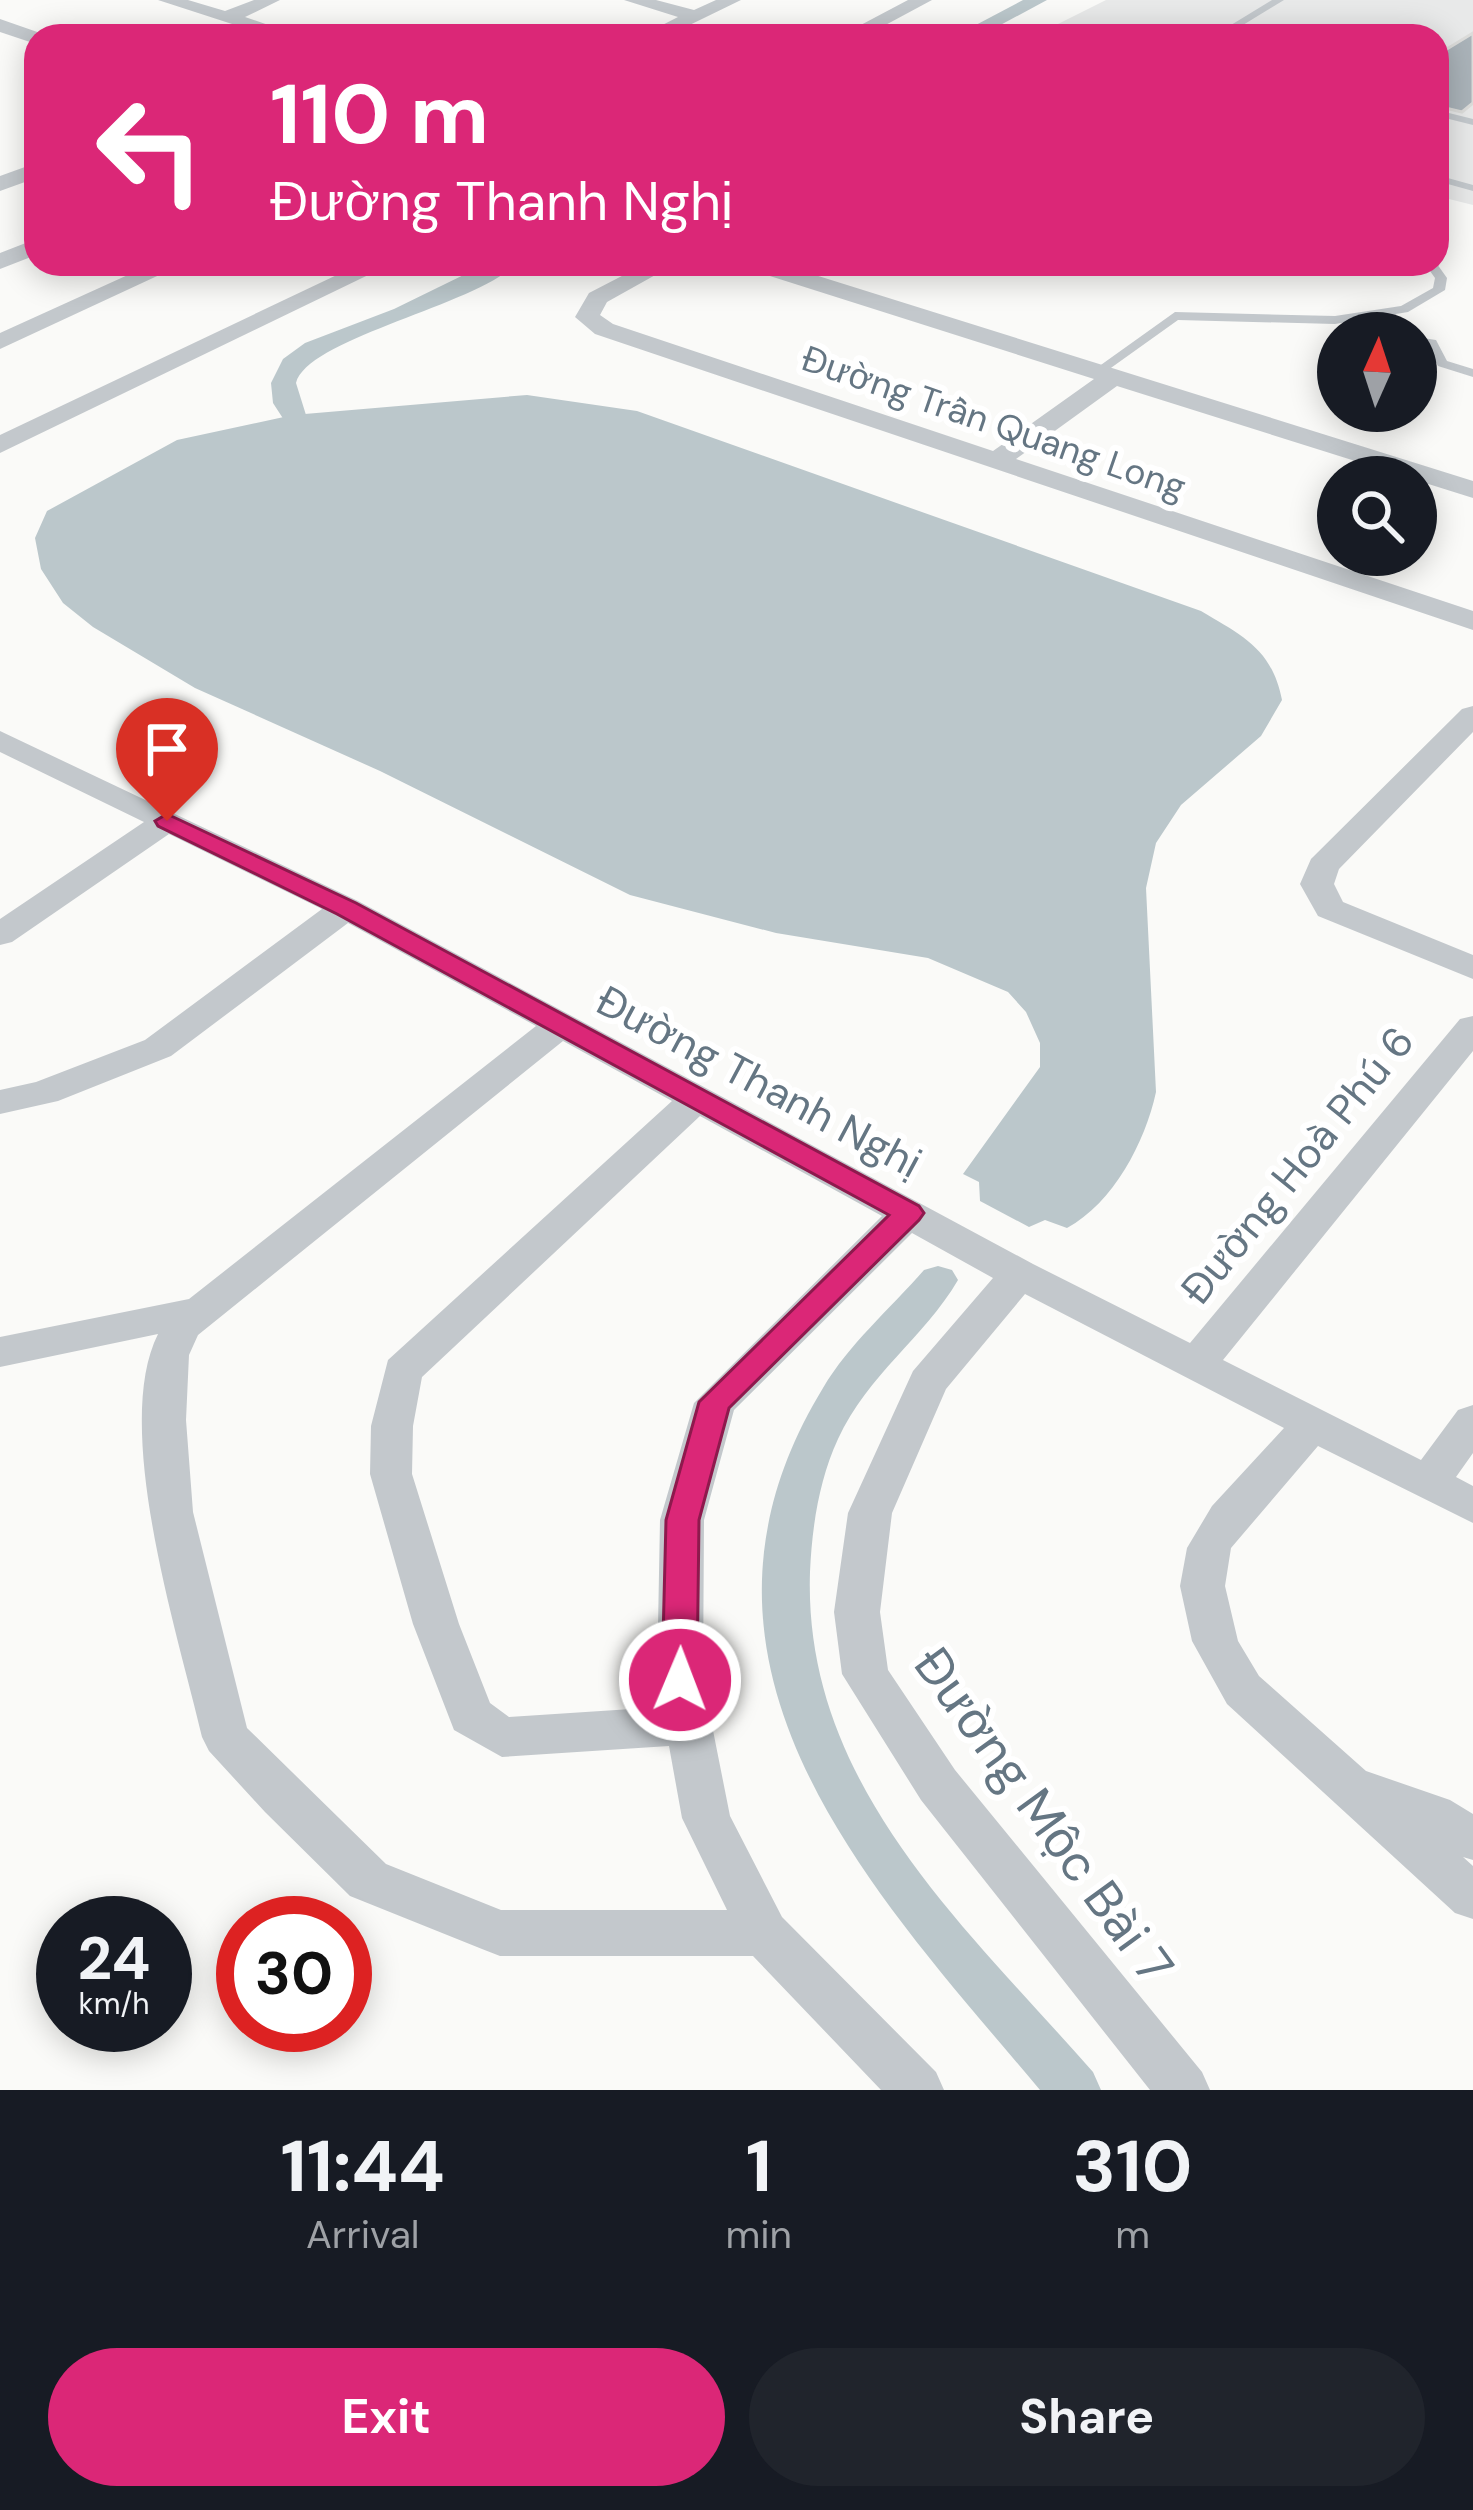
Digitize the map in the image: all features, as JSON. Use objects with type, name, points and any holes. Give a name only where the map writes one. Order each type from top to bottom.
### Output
[{"type":"street","points":[[167,0],[250,24]]},
{"type":"street","points":[[226,17],[271,0]]},
{"type":"street","points":[[633,0],[696,16]]},
{"type":"street","points":[[678,24],[732,0]]},
{"type":"street","points":[[865,0],[914,5]]},
{"type":"street","points":[[875,24],[914,5]]},
{"type":"street","points":[[0,342],[145,276]]},
{"type":"street","points":[[0,445],[354,276]]},
{"type":"street","name":"Đường Trần Quang Long","points":[[640,276],[597,298],[587,317],[604,329],[1473,621]]},
{"type":"street","points":[[794,276],[1473,490]]},
{"type":"street","points":[[995,460],[1105,374]]},
{"type":"street","points":[[1473,715],[1323,866],[1316,884],[1330,910],[1473,968]]},
{"type":"street","name":"Đường Thanh Nghị","points":[[1,741],[346,908],[1018,1274],[1473,1506]]},
{"type":"street","points":[[0,935],[167,821]]},
{"type":"street","points":[[0,1102],[45,1092],[158,1048],[346,908]]},
{"type":"street","points":[[560,1024],[182,1327],[167,1355],[165,1420],[171,1512],[226,1737],[368,1880],[500,1933],[764,1933]]},
{"type":"street","name":"Đường Hoà Phú 6","points":[[1196,1364],[1473,1027]]},
{"type":"street","points":[[691,1725],[502,1737],[471,1716],[436,1624],[391,1474],[392,1426],[404,1371],[697,1098]]},
{"type":"street","points":[[909,1213],[715,1402],[682,1520],[680,1680],[706,1818],[764,1933],[917,2090]]},
{"type":"street","name":"Đường Mộc Bài 7","points":[[1018,1274],[928,1382],[870,1513],[857,1612],[866,1674],[938,1784],[1183,2090]]},
{"type":"street","points":[[0,1352],[205,1310]]},
{"type":"street","points":[[1428,1484],[1473,1421]]},
{"type":"street","points":[[1313,1424],[1210,1548],[1205,1576],[1207,1623],[1219,1657],[1243,1690],[1473,1898]]},
{"type":"street","points":[[1350,1786],[1432,1815],[1473,1839]]},
{"type":"lane","points":[[1238,24],[1279,0]]},
{"type":"lane","points":[[1385,312],[1425,301],[1439,290],[1440,276]]},
{"type":"lane","points":[[1105,374],[1175,316],[1317,320]]},
{"type":"lane","points":[[1437,353],[1442,363],[1473,373]]},
{"type":"shaded area","points":[[1106,0],[1473,0],[1473,205],[1449,199],[1449,24],[1058,24]]},
{"type":"shaded area","points":[[527,395],[637,411],[1201,611],[1263,656],[1282,700],[1261,736],[1181,805],[1156,843],[1146,888],[1156,1092],[1125,1170],[1084,1217],[1067,1228],[1045,1220],[1029,1227],[980,1201],[979,1182],[963,1174],[1040,1067],[1040,1043],[1026,1012],[1008,992],[928,958],[776,933],[630,895],[380,771],[195,688],[93,627],[63,603],[41,569],[35,538],[47,511],[177,440],[293,415]]},
{"type":"building","points":[[1473,33],[1473,103],[1462,112],[1449,109],[1449,48]]},
{"type":"waterway","points":[[989,24],[1038,0]]},
{"type":"waterway","points":[[293,415],[283,383],[301,356],[480,276]]},
{"type":"waterway","points":[[938,1280],[848,1382],[814,1444],[798,1493],[789,1545],[791,1651],[819,1752],[867,1837],[922,1913],[1074,2090]]},
{"type":"route","points":[[167,821],[346,908],[909,1213],[715,1402],[682,1520],[680,1680]]}]
